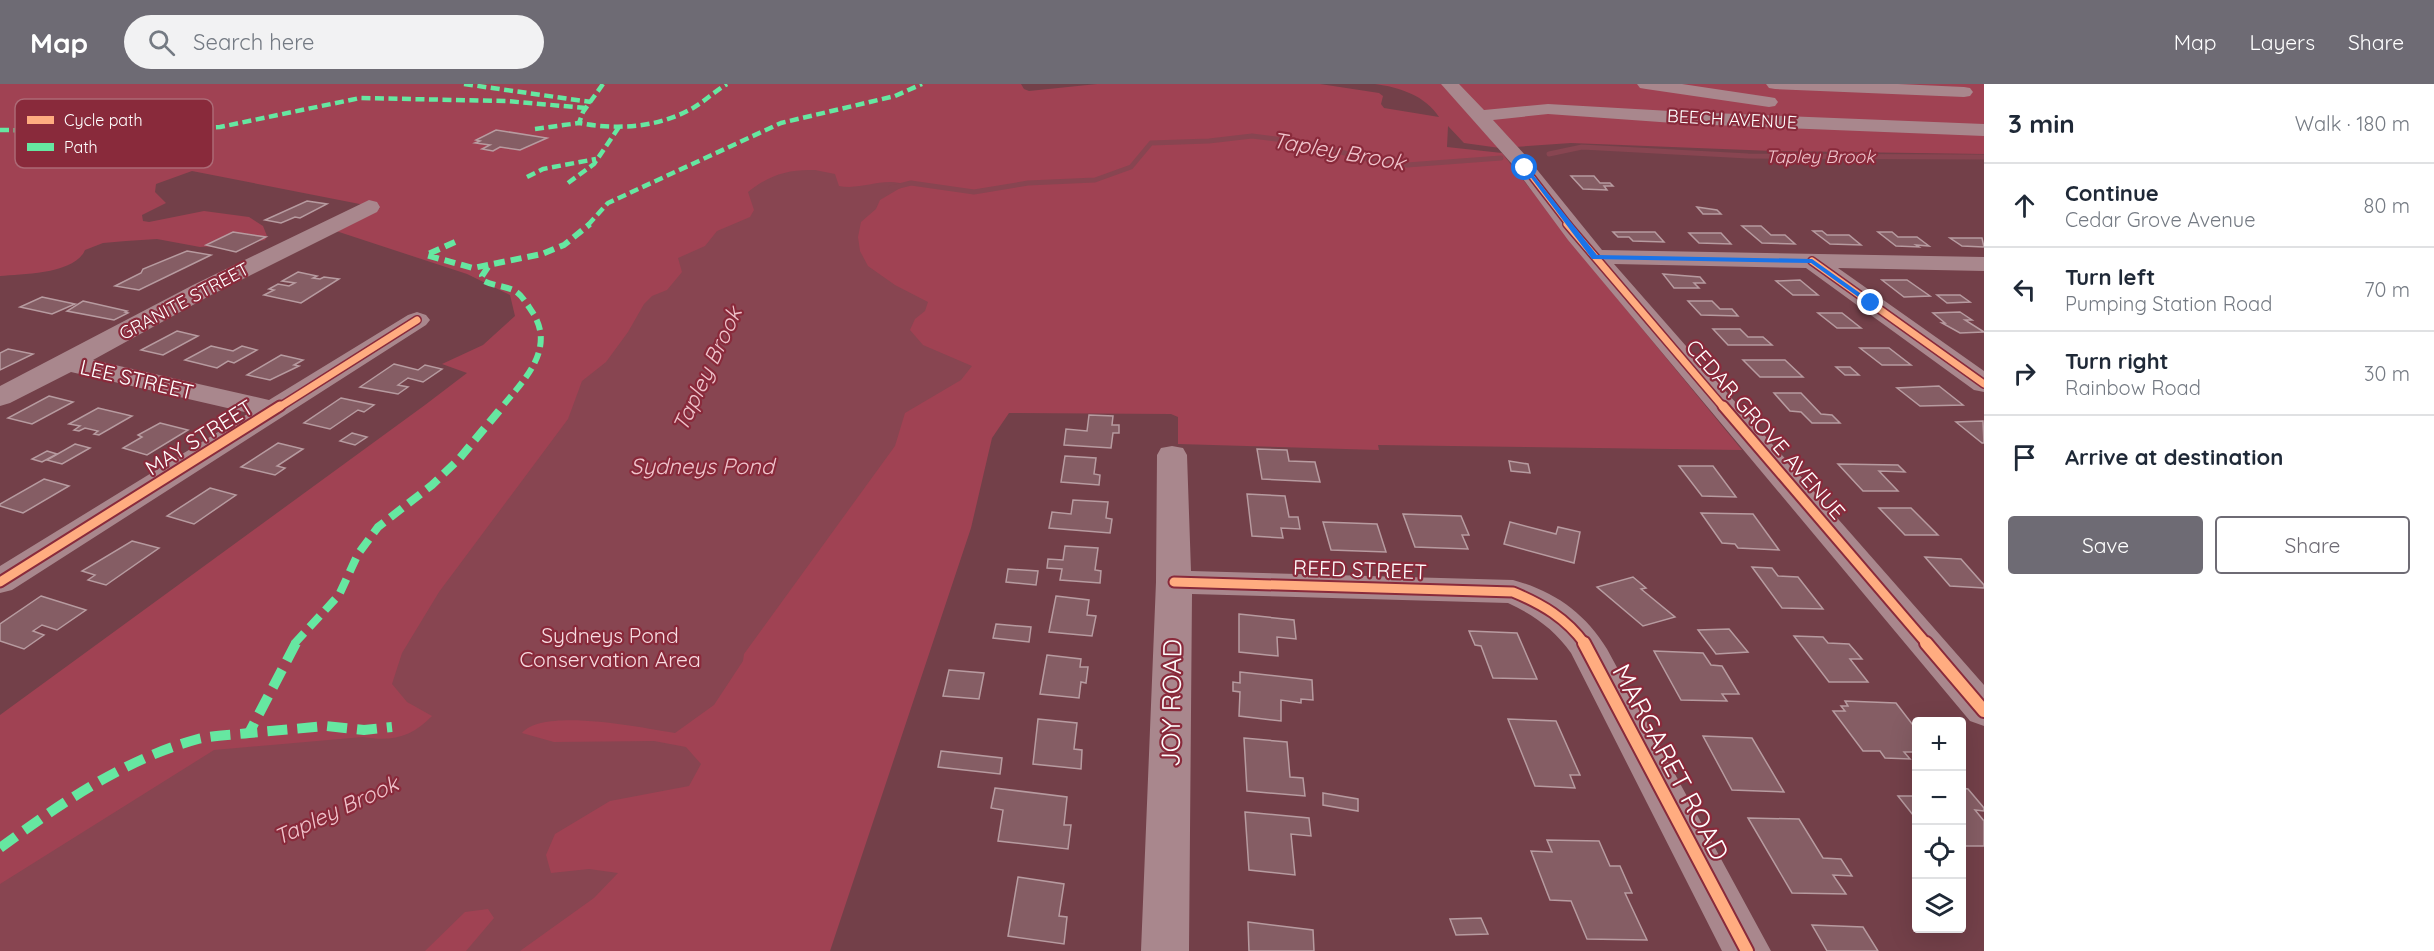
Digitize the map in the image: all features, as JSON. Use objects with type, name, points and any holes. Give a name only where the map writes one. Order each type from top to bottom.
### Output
[{"type":"street","name":"CEDAR GROVE AVENUE","points":[[1450,84],[1525,168],[1595,258],[1984,711]]},
{"type":"street","points":[[1635,114],[1636,84]]},
{"type":"street","points":[[1646,84],[1790,104]]},
{"type":"street","points":[[1775,84],[1966,89]]},
{"type":"street","name":"BEECH AVENUE","points":[[1480,116],[1548,109],[1984,130]]},
{"type":"street","name":"GRANITE STREET","points":[[0,397],[202,290],[369,207]]},
{"type":"street","points":[[1595,258],[1984,264]]},
{"type":"street","points":[[1812,261],[1984,384]]},
{"type":"street","name":"MAY STREET","points":[[0,582],[417,320]]},
{"type":"street","name":"LEE STREET","points":[[68,363],[275,410]]},
{"type":"street","name":"JOY ROAD","points":[[1165,951],[1174,582],[1172,455]]},
{"type":"street","name":"REED STREET","points":[[1174,582],[1513,592],[1543,604]]},
{"type":"street","name":"MARGARET ROAD","points":[[1543,604],[1575,628],[1588,648],[1747,951]]},
{"type":"green space","name":"Sydneys Pond Conservation Area","points":[[0,84],[1021,84],[1029,91],[1097,84],[1320,84],[1379,93],[1383,96],[1381,104],[1384,108],[1439,117],[1427,103],[1419,98],[1393,87],[1375,84],[1984,84],[1984,154],[1773,151],[1571,143],[1500,148],[1464,143],[1448,126],[1447,147],[1502,153],[1602,280],[1742,450],[1378,445],[1379,450],[1178,444],[1178,417],[1171,414],[1009,413],[992,438],[971,528],[830,951],[0,951],[0,715],[467,373],[442,364],[483,345],[515,316],[510,295],[467,274],[336,231],[380,208],[192,171],[156,184],[155,192],[166,203],[142,215],[143,221],[149,222],[204,211],[249,217],[263,226],[267,236],[265,240],[245,244],[200,247],[157,239],[103,243],[85,250],[71,264],[60,268],[0,276]]},
{"type":"water","name":"Sydneys Pond","points":[[815,170],[835,174],[839,186],[900,183],[902,187],[880,200],[876,209],[861,222],[858,237],[860,251],[868,266],[895,285],[928,302],[925,311],[915,319],[910,330],[923,345],[972,366],[961,380],[905,413],[895,446],[744,654],[743,661],[714,705],[675,733],[595,721],[572,720],[534,725],[522,733],[554,742],[654,741],[686,747],[701,764],[689,786],[610,801],[555,834],[546,855],[551,873],[589,869],[618,873],[594,898],[520,951],[466,951],[494,918],[488,909],[465,912],[425,951],[0,951],[0,884],[214,750],[363,737],[392,738],[417,729],[432,716],[407,702],[392,684],[402,653],[439,592],[568,419],[582,381],[606,362],[628,332],[644,304],[652,296],[667,290],[682,272],[678,258],[705,246],[717,231],[750,217],[754,210],[748,192],[779,174]]},
{"type":"building","points":[[496,130],[547,138],[520,150],[500,147],[493,151],[482,149],[490,145],[475,143],[480,141],[476,140]]},
{"type":"building","points":[[1571,176],[1594,176],[1600,183],[1610,183],[1613,186],[1604,186],[1607,190],[1583,189]]},
{"type":"building","points":[[307,201],[327,204],[300,218],[295,217],[281,223],[265,220]]},
{"type":"building","points":[[1697,207],[1717,210],[1721,214],[1703,214]]},
{"type":"building","points":[[1742,226],[1761,226],[1771,235],[1785,235],[1795,244],[1762,243]]},
{"type":"building","points":[[1813,231],[1822,231],[1827,235],[1849,235],[1861,245],[1830,244]]},
{"type":"building","points":[[233,232],[266,237],[236,252],[206,245]]},
{"type":"building","points":[[1613,232],[1655,232],[1664,242],[1633,241],[1629,237],[1618,237]]},
{"type":"building","points":[[1878,232],[1892,232],[1898,237],[1917,237],[1929,246],[1896,246]]},
{"type":"building","points":[[1689,233],[1721,233],[1731,244],[1699,243]]},
{"type":"building","points":[[1950,238],[1982,238],[1984,247],[1962,246]]},
{"type":"building","points":[[187,251],[211,255],[139,290],[115,286],[141,273],[143,269]]},
{"type":"building","points":[[298,272],[317,276],[313,278],[339,279],[301,303],[264,295],[274,290],[269,289],[278,284],[289,286],[295,283],[282,281]]},
{"type":"building","points":[[1663,274],[1700,277],[1705,283],[1694,283],[1699,288],[1674,288]]},
{"type":"building","points":[[1800,280],[1818,295],[1793,295],[1776,281]]},
{"type":"building","points":[[1882,280],[1907,280],[1930,296],[1904,297]]},
{"type":"building","points":[[1937,295],[1960,295],[1970,302],[1947,303]]},
{"type":"building","points":[[42,297],[75,304],[52,314],[20,307]]},
{"type":"building","points":[[83,301],[128,313],[114,320],[67,311]]},
{"type":"building","points":[[1688,301],[1712,301],[1720,309],[1732,309],[1738,316],[1701,315]]},
{"type":"building","points":[[1960,312],[1972,320],[1965,320],[1984,332],[1960,333],[1942,323],[1945,323],[1933,313]]},
{"type":"building","points":[[1818,313],[1842,313],[1861,328],[1837,328]]},
{"type":"building","points":[[1713,329],[1740,329],[1748,337],[1763,337],[1772,345],[1728,345]]},
{"type":"building","points":[[177,331],[198,336],[163,355],[141,350]]},
{"type":"building","points":[[211,346],[233,351],[242,346],[257,350],[234,363],[228,361],[217,368],[185,360]]},
{"type":"building","points":[[1860,348],[1889,348],[1911,365],[1882,365]]},
{"type":"building","points":[[8,349],[33,354],[0,370],[0,353]]},
{"type":"building","points":[[281,355],[303,360],[294,365],[299,366],[270,380],[247,375]]},
{"type":"building","points":[[1743,360],[1785,360],[1803,377],[1760,377]]},
{"type":"building","points":[[394,364],[418,370],[425,365],[442,369],[423,382],[408,378],[398,385],[408,387],[398,394],[360,387]]},
{"type":"building","points":[[1836,367],[1850,367],[1859,375],[1845,375]]},
{"type":"building","points":[[1939,386],[1963,405],[1920,406],[1897,388]]},
{"type":"building","points":[[1774,393],[1801,393],[1821,414],[1832,415],[1840,423],[1812,423],[1801,412],[1790,411]]},
{"type":"building","points":[[49,396],[73,402],[32,424],[8,418]]},
{"type":"building","points":[[341,398],[374,405],[364,412],[358,410],[330,429],[304,423]]},
{"type":"building","points":[[98,408],[132,416],[99,435],[94,434],[98,431],[85,428],[79,431],[74,430],[80,426],[69,424]]},
{"type":"building","points":[[1089,415],[1113,416],[1112,425],[1119,425],[1119,433],[1113,433],[1111,448],[1064,445],[1066,429],[1087,431]]},
{"type":"building","points":[[1983,421],[1984,443],[1956,422]]},
{"type":"building","points":[[160,423],[188,430],[147,455],[123,448],[142,437],[138,435]]},
{"type":"building","points":[[352,433],[367,437],[355,445],[340,441]]},
{"type":"building","points":[[278,443],[303,449],[277,466],[285,468],[275,475],[241,467]]},
{"type":"building","points":[[75,444],[90,448],[62,464],[47,460]]},
{"type":"building","points":[[1257,449],[1287,450],[1289,461],[1315,462],[1320,482],[1262,479]]},
{"type":"building","points":[[47,451],[57,454],[42,462],[32,459]]},
{"type":"building","points":[[1065,456],[1096,458],[1094,474],[1100,475],[1099,485],[1061,482]]},
{"type":"building","points":[[1509,461],[1528,464],[1530,473],[1511,471]]},
{"type":"building","points":[[1838,464],[1898,465],[1905,472],[1879,471],[1898,491],[1863,491]]},
{"type":"building","points":[[1679,466],[1713,466],[1736,497],[1702,496]]},
{"type":"building","points":[[44,479],[69,486],[23,513],[0,506],[0,504]]},
{"type":"building","points":[[210,488],[236,495],[194,524],[167,516]]},
{"type":"building","points":[[1247,494],[1285,496],[1289,517],[1298,517],[1300,529],[1281,528],[1283,538],[1252,536]]},
{"type":"building","points":[[1073,500],[1108,502],[1106,518],[1112,519],[1110,533],[1049,528],[1052,512],[1071,514]]},
{"type":"building","points":[[1879,508],[1911,508],[1938,535],[1905,535]]},
{"type":"building","points":[[1701,513],[1753,514],[1779,550],[1738,548],[1735,544],[1722,543]]},
{"type":"building","points":[[1403,514],[1461,516],[1469,535],[1462,535],[1468,549],[1415,547]]},
{"type":"building","points":[[1323,522],[1377,524],[1386,552],[1331,550]]},
{"type":"building","points":[[1510,522],[1556,534],[1558,527],[1580,532],[1574,563],[1504,544]]},
{"type":"building","points":[[132,541],[159,548],[106,585],[88,580],[95,575],[82,571]]},
{"type":"building","points":[[1065,546],[1098,548],[1095,570],[1101,571],[1100,583],[1060,580],[1062,569],[1047,568],[1048,559],[1063,560]]},
{"type":"building","points":[[1925,557],[1961,559],[1984,585],[1984,588],[1950,586]]},
{"type":"building","points":[[1752,567],[1772,568],[1778,576],[1798,577],[1823,609],[1782,608]]},
{"type":"building","points":[[1008,569],[1038,571],[1036,585],[1006,582]]},
{"type":"building","points":[[1633,577],[1646,588],[1641,589],[1675,617],[1643,626],[1597,587]]},
{"type":"building","points":[[41,596],[86,610],[57,630],[42,625],[33,631],[44,635],[24,649],[0,641],[0,624]]},
{"type":"building","points":[[1056,596],[1089,600],[1087,615],[1096,616],[1092,636],[1049,632]]},
{"type":"building","points":[[1239,614],[1294,620],[1296,639],[1277,637],[1278,656],[1239,652]]},
{"type":"building","points":[[996,624],[1031,627],[1029,642],[993,638]]},
{"type":"building","points":[[1729,629],[1748,652],[1716,654],[1698,630]]},
{"type":"building","points":[[1469,631],[1517,633],[1537,679],[1493,678],[1481,646],[1475,645]]},
{"type":"building","points":[[1794,636],[1823,637],[1828,643],[1849,644],[1862,659],[1850,659],[1868,682],[1829,682]]},
{"type":"building","points":[[1654,651],[1703,653],[1711,665],[1722,666],[1739,694],[1722,694],[1727,701],[1681,700]]},
{"type":"building","points":[[1047,655],[1081,659],[1080,667],[1088,667],[1086,683],[1081,682],[1079,698],[1040,694]]},
{"type":"building","points":[[949,670],[984,673],[979,699],[943,696]]},
{"type":"building","points":[[1240,672],[1312,680],[1313,700],[1301,699],[1301,703],[1281,700],[1281,721],[1239,716],[1240,692],[1233,691],[1233,682],[1240,683]]},
{"type":"building","points":[[1845,701],[1896,703],[1912,724],[1912,752],[1904,752],[1910,759],[1885,758],[1880,751],[1863,751],[1833,711],[1845,711],[1841,706],[1848,706]]},
{"type":"building","points":[[1038,719],[1077,723],[1074,749],[1082,750],[1081,769],[1033,764]]},
{"type":"building","points":[[1508,719],[1556,721],[1580,775],[1570,775],[1575,788],[1535,786]]},
{"type":"building","points":[[1703,736],[1752,738],[1784,792],[1732,790]]},
{"type":"building","points":[[1244,738],[1287,742],[1290,777],[1303,778],[1305,796],[1247,791]]},
{"type":"building","points":[[941,751],[1002,758],[1000,774],[938,767]]},
{"type":"building","points":[[995,788],[1067,797],[1064,825],[1071,825],[1068,849],[998,841],[1003,810],[991,808]]},
{"type":"building","points":[[1966,789],[1984,808],[1984,811],[1975,810],[1984,821],[1984,846],[1966,846]]},
{"type":"building","points":[[1323,793],[1358,799],[1358,811],[1323,805]]},
{"type":"building","points":[[1898,796],[1912,796],[1912,814]]},
{"type":"building","points":[[1245,812],[1309,818],[1311,836],[1291,834],[1295,875],[1249,870]]},
{"type":"building","points":[[1748,818],[1799,819],[1823,858],[1841,859],[1852,876],[1833,875],[1846,894],[1792,893]]},
{"type":"building","points":[[1547,840],[1599,841],[1610,866],[1620,866],[1632,893],[1625,893],[1647,940],[1587,939],[1571,901],[1550,900],[1531,851],[1552,852]]},
{"type":"building","points":[[1018,877],[1064,884],[1059,916],[1067,917],[1064,944],[1008,936]]},
{"type":"building","points":[[1481,918],[1488,934],[1456,935],[1450,919]]},
{"type":"building","points":[[1248,922],[1313,930],[1314,951],[1249,951]]},
{"type":"building","points":[[1812,925],[1863,927],[1878,951],[1827,951]]},
{"type":"waterway","name":"Tapley Brook","points":[[891,188],[911,183],[974,192],[1028,183],[1095,180],[1131,167],[1151,143],[1209,141],[1252,136],[1307,143],[1375,161],[1407,165],[1501,158]]},
{"type":"waterway","name":"Tapley Brook","points":[[1549,154],[1582,147],[1748,156],[1984,157]]},
{"type":"marked path","points":[[464,84],[591,102]]},
{"type":"marked path","points":[[603,84],[583,112],[579,123],[608,127],[652,123],[693,108],[727,84]]},
{"type":"marked path","points":[[455,242],[426,255],[473,268],[542,254],[564,245],[584,230],[608,203],[781,123],[895,96],[922,84]]},
{"type":"marked path","points":[[213,127],[264,119],[360,98],[506,101],[586,108]]},
{"type":"marked path","points":[[535,129],[579,123]]},
{"type":"marked path","points":[[568,183],[594,164],[619,127]]},
{"type":"marked path","points":[[0,130],[15,130]]},
{"type":"marked path","points":[[527,177],[543,169],[596,159]]},
{"type":"marked path","points":[[392,727],[364,730],[326,726],[249,733],[293,646],[339,595],[358,554],[378,527],[432,485],[459,459],[534,368],[542,339],[536,318],[526,302],[515,291],[484,281],[482,276],[488,267]]},
{"type":"marked path","points":[[0,848],[70,799],[146,757],[199,739],[249,733]]},
{"type":"cycle path","points":[[1525,168],[1576,235],[1984,711]]},
{"type":"cycle path","points":[[1812,261],[1984,384]]},
{"type":"cycle path","points":[[0,582],[417,320]]},
{"type":"cycle path","points":[[1174,582],[1513,592],[1546,607],[1564,620],[1588,649],[1747,951]]},
{"type":"route","points":[[1525,168],[1595,258],[1812,261],[1871,303]]}]
